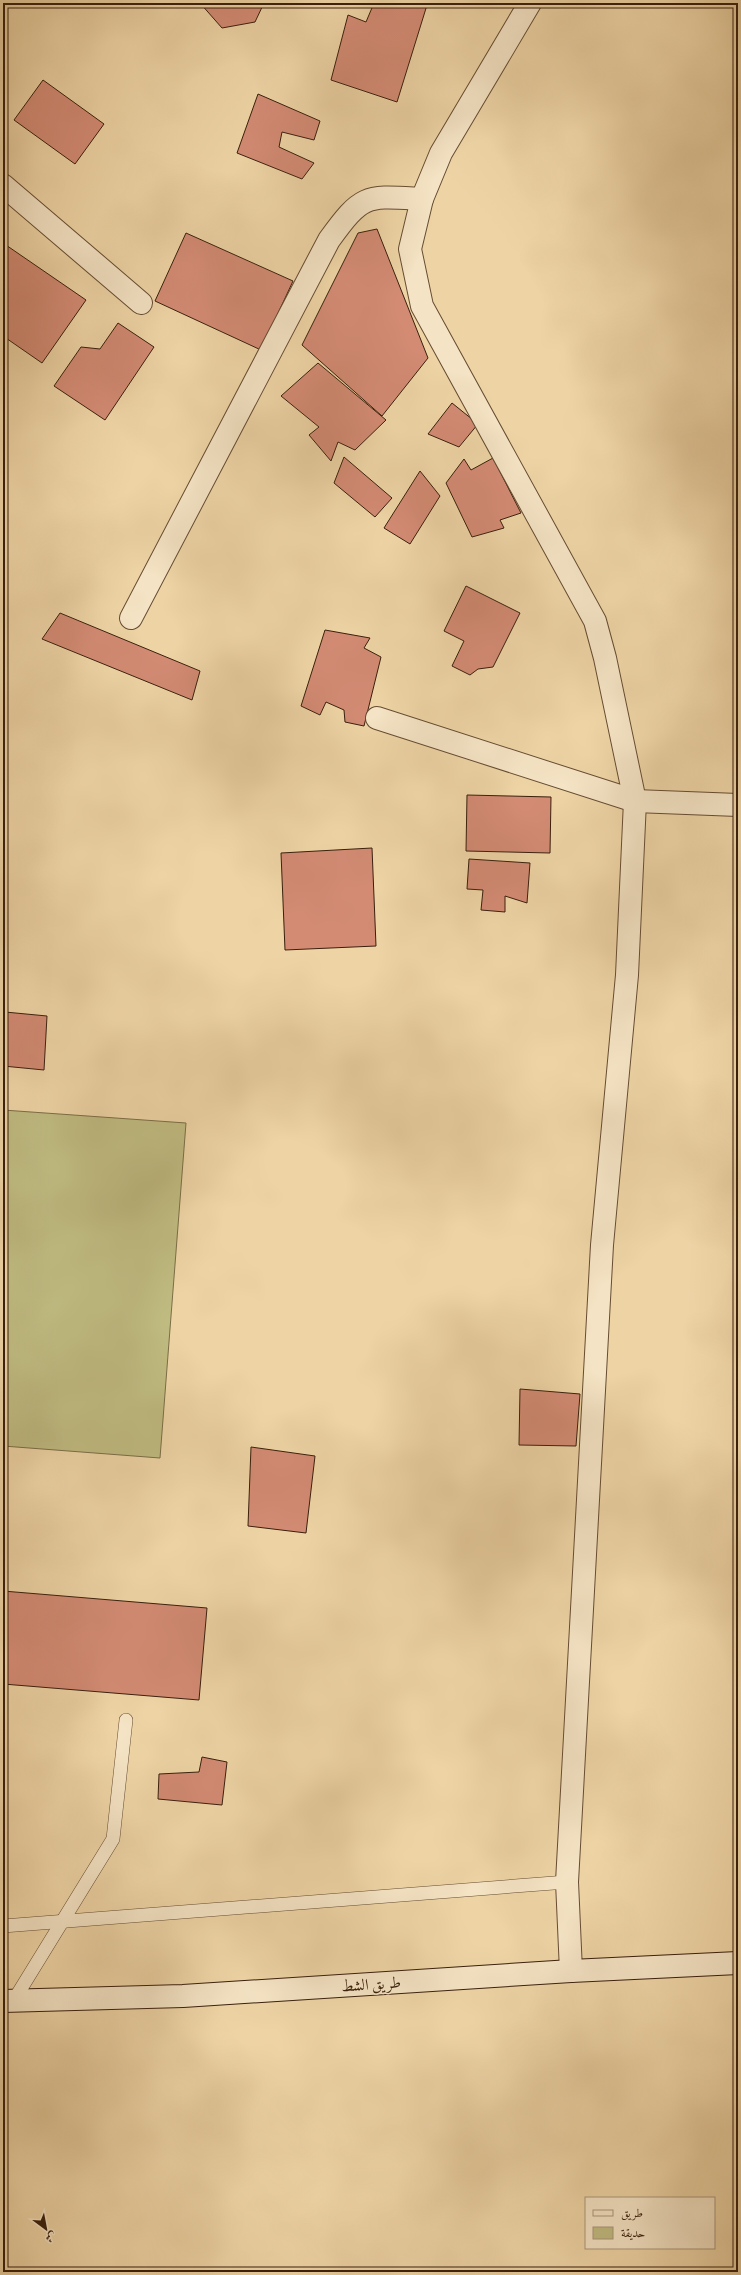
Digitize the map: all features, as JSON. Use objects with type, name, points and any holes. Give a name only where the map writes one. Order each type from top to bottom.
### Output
[{"type":"street","points":[[530,3],[441,153],[422,199],[410,249],[422,306],[595,621],[605,658],[635,801],[627,975],[602,1245],[567,1882],[571,1971]]},
{"type":"street","points":[[3,185],[141,302]]},
{"type":"street","points":[[131,618],[329,240],[348,214],[363,202],[375,197],[422,199]]},
{"type":"street","points":[[377,718],[635,801],[738,805]]},
{"type":"street","name":"طريق الشط","points":[[8,2000],[183,1996],[571,1971],[738,1963]]},
{"type":"lane","points":[[8,2000],[61,1922],[113,1839],[126,1720]]},
{"type":"lane","points":[[3,1926],[567,1882]]},
{"type":"green space","points":[[3,1110],[186,1123],[160,1458],[3,1446]]},
{"type":"building","points":[[200,3],[264,3],[255,22],[222,28]]},
{"type":"building","points":[[374,3],[423,3],[427,5],[397,102],[331,80],[348,15],[366,22]]},
{"type":"building","points":[[43,80],[104,124],[75,164],[14,120]]},
{"type":"building","points":[[258,94],[320,121],[314,140],[282,132],[279,147],[314,163],[302,179],[237,153]]},
{"type":"building","points":[[377,229],[428,358],[382,416],[302,345],[358,233]]},
{"type":"building","points":[[186,233],[293,281],[261,350],[155,301]]},
{"type":"building","points":[[3,243],[86,300],[42,363],[3,336]]},
{"type":"building","points":[[118,323],[154,347],[105,420],[54,386],[81,347],[100,349]]},
{"type":"building","points":[[318,363],[386,420],[355,450],[338,442],[331,461],[309,435],[319,427],[281,396]]},
{"type":"building","points":[[452,403],[478,424],[459,447],[428,434]]},
{"type":"building","points":[[344,457],[392,498],[375,517],[334,483]]},
{"type":"building","points":[[493,458],[521,513],[500,520],[504,528],[472,537],[446,483],[464,459],[471,470]]},
{"type":"building","points":[[420,471],[440,496],[410,544],[384,528]]},
{"type":"building","points":[[466,586],[520,613],[493,667],[478,669],[470,675],[452,666],[464,641],[444,631]]},
{"type":"building","points":[[60,613],[200,671],[192,700],[42,639]]},
{"type":"building","points":[[325,630],[370,638],[364,648],[381,657],[364,726],[345,722],[344,710],[326,702],[320,715],[301,706]]},
{"type":"building","points":[[467,795],[551,797],[550,853],[466,851]]},
{"type":"building","points":[[372,848],[376,946],[285,950],[281,853]]},
{"type":"building","points":[[469,859],[530,863],[527,903],[505,896],[505,912],[481,910],[483,890],[467,889]]},
{"type":"building","points":[[3,999],[6,1000],[5,1012],[47,1016],[44,1070],[3,1066]]},
{"type":"building","points":[[520,1389],[580,1394],[576,1446],[519,1445]]},
{"type":"building","points":[[251,1447],[315,1456],[306,1533],[248,1526]]},
{"type":"building","points":[[3,1591],[207,1608],[199,1700],[3,1684]]},
{"type":"building","points":[[202,1757],[227,1762],[222,1805],[158,1799],[159,1774],[199,1772]]}]
